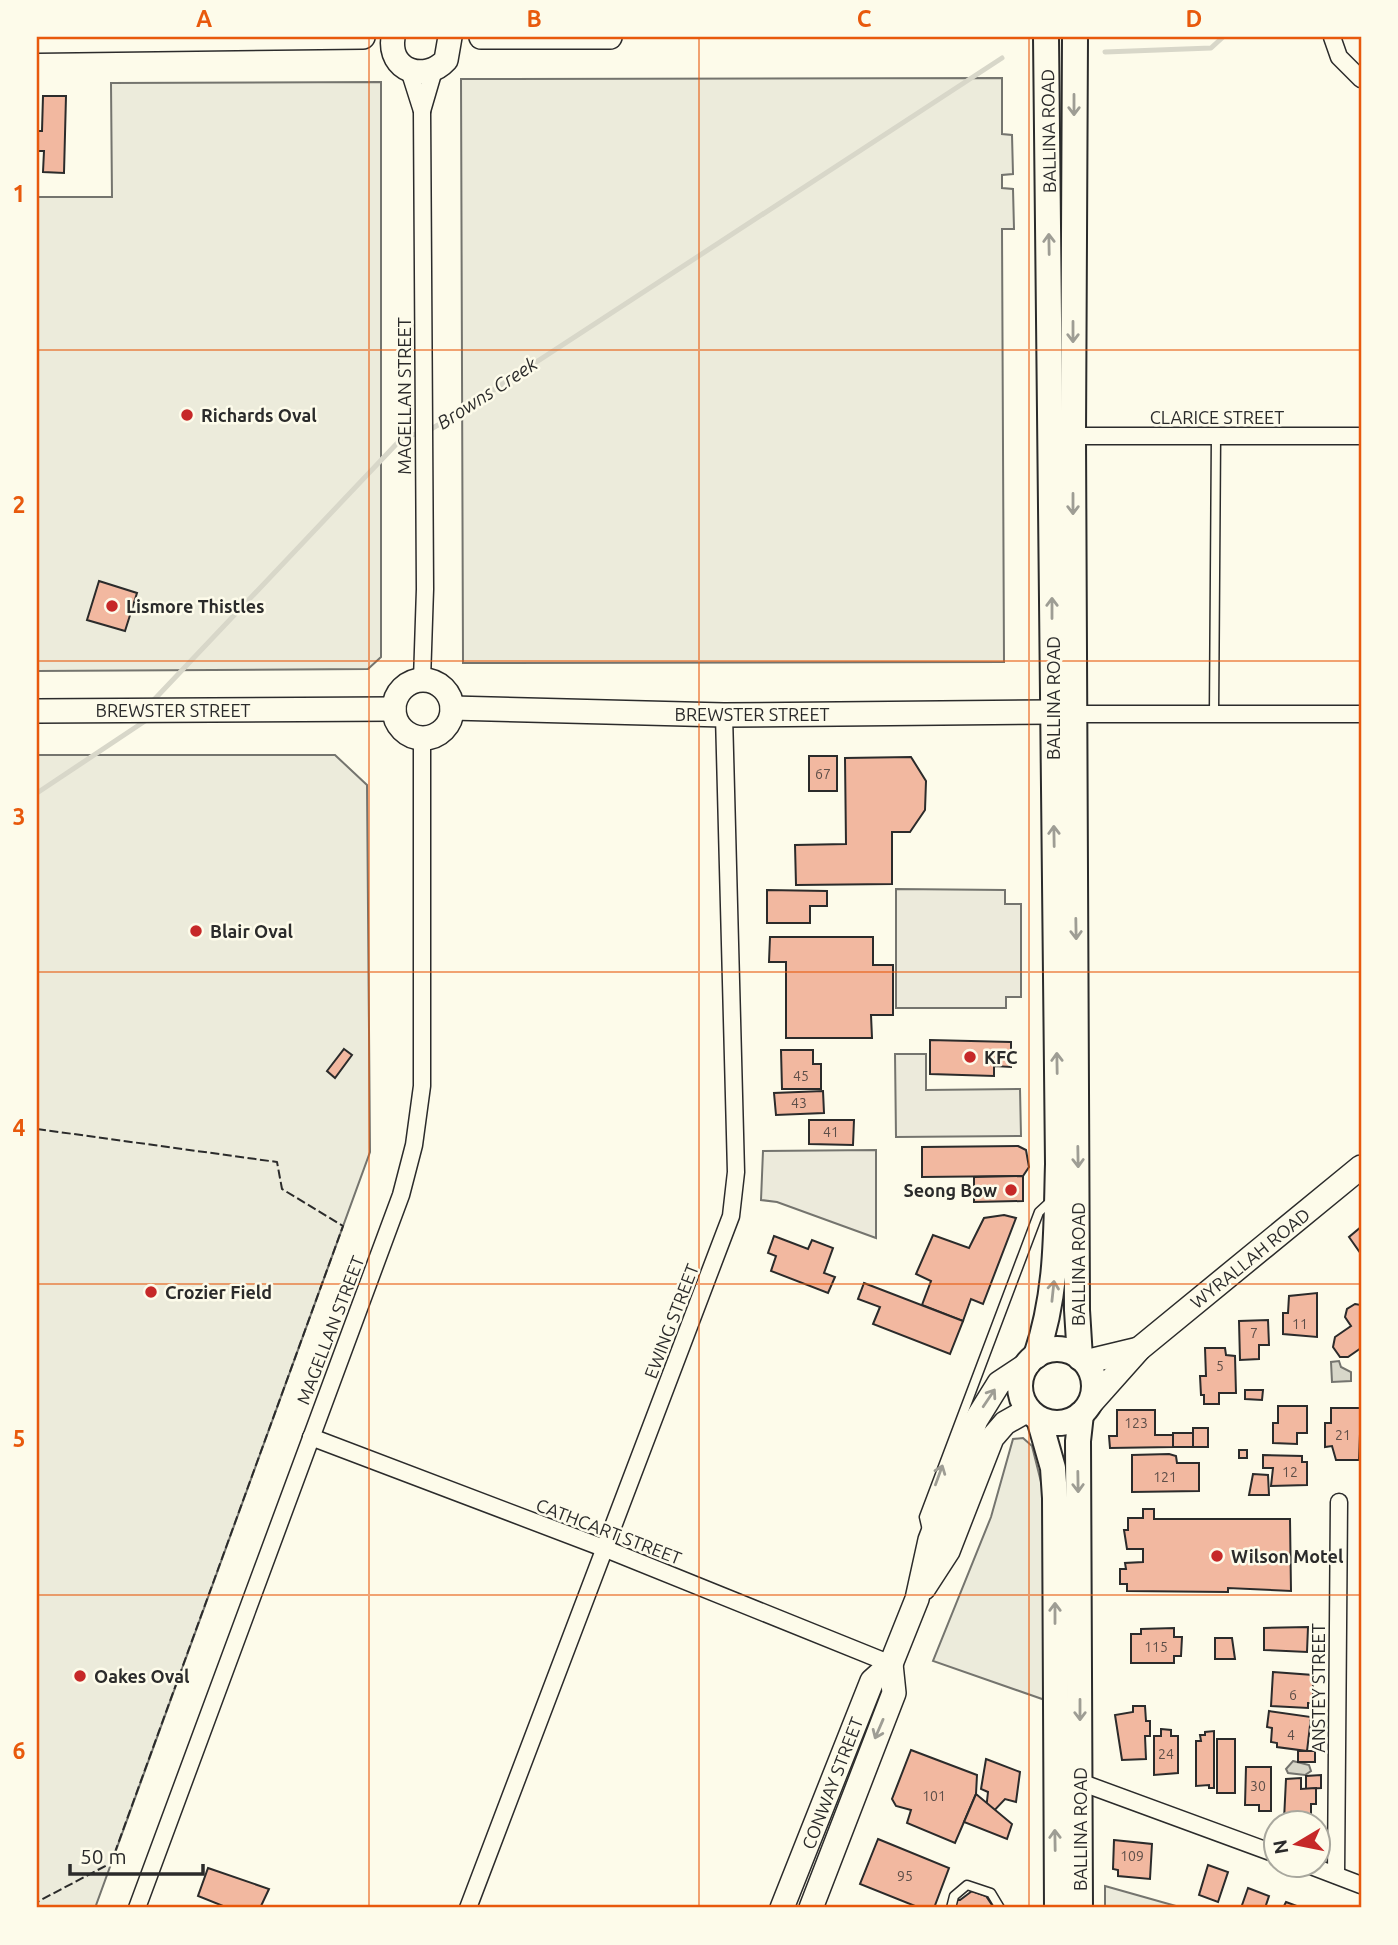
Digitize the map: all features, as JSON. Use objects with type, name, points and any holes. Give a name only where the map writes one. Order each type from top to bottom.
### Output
[{"type":"main road","name":"BALLINA ROAD","points":[[1046,37],[1077,1310],[1083,1360]]},
{"type":"main road","name":"BALLINA ROAD","points":[[1032,1360],[1050,1312],[1054,1288],[1057,1197],[1063,713],[1073,436],[1074,37]]},
{"type":"main road","points":[[1055,1349],[1083,1360],[1094,1385],[1086,1409],[1056,1424],[1034,1414],[1020,1390],[1021,1379],[1032,1360],[1055,1349]]},
{"type":"main road","name":"BALLINA ROAD","points":[[1080,1908],[1078,1466],[1086,1409]]},
{"type":"main road","name":"BALLINA ROAD","points":[[1034,1414],[1050,1455],[1055,1499],[1054,1784],[1057,1908]]},
{"type":"street","points":[[37,41],[361,37],[393,44],[409,70],[434,70],[450,44],[485,38],[610,37]]},
{"type":"street","points":[[1332,37],[1339,57],[1361,79]]},
{"type":"street","name":"MAGELLAN STREET","points":[[409,70],[422,111]]},
{"type":"street","name":"MAGELLAN STREET","points":[[422,680],[422,111],[434,70]]},
{"type":"street","name":"CLARICE STREET","points":[[1073,436],[1361,436]]},
{"type":"street","points":[[422,680],[440,686],[449,696],[452,708],[444,730],[422,738],[402,730],[394,709],[400,691],[409,684],[422,680]]},
{"type":"street","name":"BREWSTER STREET","points":[[452,708],[724,715],[1361,714]]},
{"type":"street","name":"BREWSTER STREET","points":[[37,711],[394,709]]},
{"type":"street","name":"EWING STREET","points":[[468,1908],[731,1216],[735,1196],[724,715]]},
{"type":"street","name":"MAGELLAN STREET","points":[[136,1908],[401,1195],[414,1145],[422,1086],[422,738]]},
{"type":"street","name":"WYRALLAH ROAD","points":[[1086,1409],[1139,1349],[1361,1167]]},
{"type":"street","name":"WYRALLAH ROAD","points":[[1083,1360],[1139,1349]]},
{"type":"street","name":"CONWAY STREET","points":[[782,1908],[872,1681],[891,1664],[917,1599],[930,1540],[975,1420],[999,1383],[1032,1360]]},
{"type":"street","name":"CONWAY STREET","points":[[917,1599],[948,1551],[992,1438],[1005,1423],[1034,1414]]},
{"type":"street","name":"CATHCART STREET","points":[[311,1437],[606,1549],[891,1664]]},
{"type":"street","name":"ANSTEY STREET","points":[[1336,1875],[1339,1502]]},
{"type":"street","name":"CONWAY STREET","points":[[811,1908],[894,1693],[891,1664]]},
{"type":"street","points":[[1080,1782],[1262,1849]]},
{"type":"street","points":[[1332,1874],[1361,1885]]},
{"type":"lane","points":[[1214,714],[1216,436]]},
{"type":"lane","points":[[930,1540],[924,1517],[972,1385],[1039,1212],[1057,1197]]},
{"type":"lane","points":[[951,1908],[954,1896],[967,1885],[991,1893],[1000,1908]]},
{"type":"shaded area","points":[[1002,78],[1002,134],[1012,135],[1013,174],[1002,175],[1002,188],[1013,189],[1014,229],[1002,229],[1004,662],[463,663],[461,79]]},
{"type":"shaded area","points":[[381,82],[381,657],[368,669],[37,671],[37,197],[112,197],[111,83]]},
{"type":"shaded area","points":[[37,755],[335,755],[367,785],[370,1152],[95,1908],[37,1908]]},
{"type":"shaded area","points":[[896,889],[1005,890],[1005,904],[1021,904],[1021,997],[1006,997],[1006,1008],[896,1008]]},
{"type":"shaded area","points":[[895,1054],[926,1054],[926,1090],[1020,1089],[1021,1136],[896,1137]]},
{"type":"shaded area","points":[[876,1150],[876,1238],[777,1202],[761,1200],[763,1151]]},
{"type":"shaded area","points":[[1339,1361],[1341,1367],[1351,1372],[1351,1381],[1332,1382],[1331,1362]]},
{"type":"shaded area","points":[[1023,1438],[1032,1446],[1043,1490],[1045,1700],[933,1661],[991,1517],[1013,1439]]},
{"type":"shaded area","points":[[1293,1761],[1309,1765],[1311,1771],[1305,1775],[1288,1773],[1286,1769]]},
{"type":"shaded area","points":[[1105,1886],[1183,1908],[1105,1908]]},
{"type":"building","points":[[43,96],[66,96],[64,173],[43,172],[44,151],[37,151],[37,131],[42,131]]},
{"type":"building","name":"Lismore Thistles","points":[[99,581],[137,593],[125,631],[87,620]]},
{"type":"building","points":[[809,756],[837,756],[837,791],[809,791]]},
{"type":"building","points":[[911,757],[926,781],[925,810],[910,832],[892,832],[892,884],[796,885],[795,845],[846,844],[845,758]]},
{"type":"building","points":[[767,890],[827,891],[827,906],[810,906],[810,923],[767,923]]},
{"type":"building","points":[[770,937],[873,937],[873,965],[893,965],[893,1015],[871,1015],[872,1038],[786,1038],[786,962],[769,962]]},
{"type":"building","points":[[930,1040],[1011,1042],[1011,1067],[994,1066],[994,1076],[930,1074]]},
{"type":"building","points":[[344,1049],[352,1055],[335,1078],[327,1071]]},
{"type":"building","points":[[781,1050],[813,1050],[813,1064],[821,1064],[821,1089],[782,1089]]},
{"type":"building","points":[[823,1091],[824,1113],[776,1115],[774,1093]]},
{"type":"building","points":[[809,1120],[854,1120],[853,1145],[809,1144]]},
{"type":"building","points":[[1018,1146],[1026,1150],[1029,1167],[1023,1176],[922,1177],[922,1147]]},
{"type":"building","points":[[1023,1176],[1023,1201],[974,1202],[974,1177]]},
{"type":"building","points":[[1004,1215],[1016,1218],[983,1304],[971,1299],[963,1321],[922,1305],[931,1281],[916,1274],[933,1235],[969,1248],[984,1218]]},
{"type":"building","points":[[1361,1227],[1361,1254],[1349,1237]]},
{"type":"building","points":[[774,1236],[808,1249],[812,1240],[833,1248],[824,1273],[835,1277],[828,1293],[771,1271],[776,1256],[768,1253]]},
{"type":"building","points":[[864,1283],[963,1321],[950,1354],[873,1324],[880,1307],[858,1299]]},
{"type":"building","points":[[1317,1293],[1317,1337],[1283,1334],[1283,1313],[1288,1313],[1289,1296]]},
{"type":"building","points":[[1355,1304],[1361,1305],[1361,1348],[1348,1357],[1340,1357],[1333,1347],[1335,1337],[1351,1326],[1345,1317],[1347,1309]]},
{"type":"building","points":[[1268,1320],[1269,1345],[1259,1345],[1259,1359],[1240,1360],[1239,1321]]},
{"type":"building","points":[[1205,1348],[1225,1348],[1226,1355],[1235,1356],[1236,1393],[1219,1393],[1219,1404],[1204,1404],[1204,1395],[1201,1395],[1200,1376],[1206,1376]]},
{"type":"building","points":[[1245,1390],[1263,1390],[1262,1400],[1245,1399]]},
{"type":"building","points":[[1278,1406],[1307,1406],[1307,1433],[1297,1433],[1297,1444],[1273,1443],[1273,1423],[1278,1423]]},
{"type":"building","points":[[1331,1408],[1361,1408],[1359,1460],[1336,1460],[1332,1446],[1325,1447],[1325,1423],[1331,1423]]},
{"type":"building","points":[[1117,1410],[1155,1410],[1155,1435],[1173,1435],[1173,1447],[1110,1448],[1109,1436],[1117,1436]]},
{"type":"building","points":[[1193,1428],[1208,1428],[1208,1447],[1193,1447]]},
{"type":"building","points":[[1173,1433],[1193,1433],[1193,1447],[1173,1447]]},
{"type":"building","points":[[1239,1450],[1247,1450],[1247,1458],[1239,1458]]},
{"type":"building","points":[[1132,1455],[1176,1456],[1177,1463],[1199,1463],[1199,1491],[1132,1492]]},
{"type":"building","points":[[1263,1455],[1302,1456],[1302,1462],[1307,1462],[1307,1485],[1271,1486],[1273,1468],[1263,1468]]},
{"type":"building","points":[[1253,1474],[1268,1475],[1269,1495],[1249,1495]]},
{"type":"building","name":"Wilson Motel","points":[[1143,1509],[1154,1509],[1154,1519],[1290,1519],[1291,1591],[1228,1588],[1228,1592],[1127,1591],[1127,1584],[1120,1584],[1120,1569],[1126,1569],[1125,1563],[1143,1562],[1143,1549],[1127,1549],[1124,1530],[1128,1530],[1128,1518],[1143,1518]]},
{"type":"building","points":[[1308,1627],[1307,1652],[1264,1650],[1264,1628]]},
{"type":"building","points":[[1174,1628],[1174,1637],[1182,1637],[1181,1656],[1174,1656],[1174,1663],[1131,1663],[1131,1634],[1141,1634],[1141,1629]]},
{"type":"building","points":[[1215,1638],[1232,1638],[1235,1659],[1215,1659]]},
{"type":"building","points":[[1273,1672],[1313,1675],[1313,1703],[1308,1703],[1308,1708],[1271,1706]]},
{"type":"building","points":[[1133,1706],[1145,1706],[1146,1721],[1150,1721],[1150,1736],[1145,1736],[1146,1759],[1122,1760],[1115,1715],[1133,1712]]},
{"type":"building","points":[[1269,1711],[1311,1717],[1307,1751],[1277,1747],[1277,1743],[1271,1742],[1272,1728],[1267,1727]]},
{"type":"building","points":[[1161,1729],[1171,1730],[1171,1736],[1178,1736],[1178,1773],[1154,1775],[1154,1736],[1161,1736]]},
{"type":"building","points":[[1214,1731],[1214,1788],[1209,1788],[1209,1785],[1196,1786],[1196,1741],[1201,1741],[1200,1735],[1205,1735],[1205,1732]]},
{"type":"building","points":[[1217,1739],[1235,1739],[1235,1793],[1217,1793]]},
{"type":"building","points":[[911,1750],[977,1775],[976,1794],[955,1843],[907,1823],[911,1810],[896,1806],[892,1799]]},
{"type":"building","points":[[1298,1751],[1315,1751],[1315,1762],[1298,1762]]},
{"type":"building","points":[[986,1759],[1020,1772],[1016,1802],[1005,1799],[991,1814],[986,1810],[988,1792],[981,1789]]},
{"type":"building","points":[[1246,1767],[1271,1767],[1271,1808],[1262,1808],[1262,1811],[1259,1811],[1259,1805],[1245,1805]]},
{"type":"building","points":[[1321,1775],[1321,1788],[1306,1789],[1306,1776]]},
{"type":"building","points":[[1301,1778],[1301,1789],[1316,1788],[1316,1804],[1311,1804],[1311,1808],[1285,1808],[1286,1779]]},
{"type":"building","points":[[976,1794],[1012,1824],[1007,1839],[964,1822]]},
{"type":"building","points":[[878,1839],[949,1868],[934,1908],[920,1908],[860,1884]]},
{"type":"building","points":[[1114,1840],[1152,1844],[1150,1879],[1118,1876],[1118,1870],[1113,1869]]},
{"type":"building","points":[[1208,1865],[1228,1872],[1218,1902],[1199,1895]]},
{"type":"building","points":[[208,1868],[269,1889],[261,1906],[228,1908],[198,1896]]},
{"type":"building","points":[[1248,1888],[1269,1896],[1265,1908],[1241,1908]]},
{"type":"building","points":[[972,1891],[986,1896],[994,1908],[953,1908],[955,1900],[960,1900]]},
{"type":"building","points":[[1286,1902],[1302,1908],[1283,1908]]},
{"type":"waterway","points":[[1105,52],[1211,48],[1223,37]]},
{"type":"waterway","name":"Browns Creek","points":[[150,704],[404,436],[424,433],[452,417],[1002,58]]},
{"type":"waterway","name":"Browns Creek","points":[[37,793],[148,719]]},
{"type":"fence","points":[[37,1129],[277,1162],[282,1189],[343,1226],[111,1863],[37,1902]]},
{"type":"place","name":"Richards Oval","points":[[187,415]]},
{"type":"place","name":"Lismore Thistles","points":[[112,606]]},
{"type":"place","name":"Blair Oval","points":[[196,931]]},
{"type":"place","name":"KFC","points":[[970,1057]]},
{"type":"place","name":"Seong Bow","points":[[1011,1190]]},
{"type":"place","name":"Crozier Field","points":[[151,1292]]},
{"type":"place","name":"Wilson Motel","points":[[1217,1556]]},
{"type":"place","name":"Oakes Oval","points":[[80,1676]]}]
